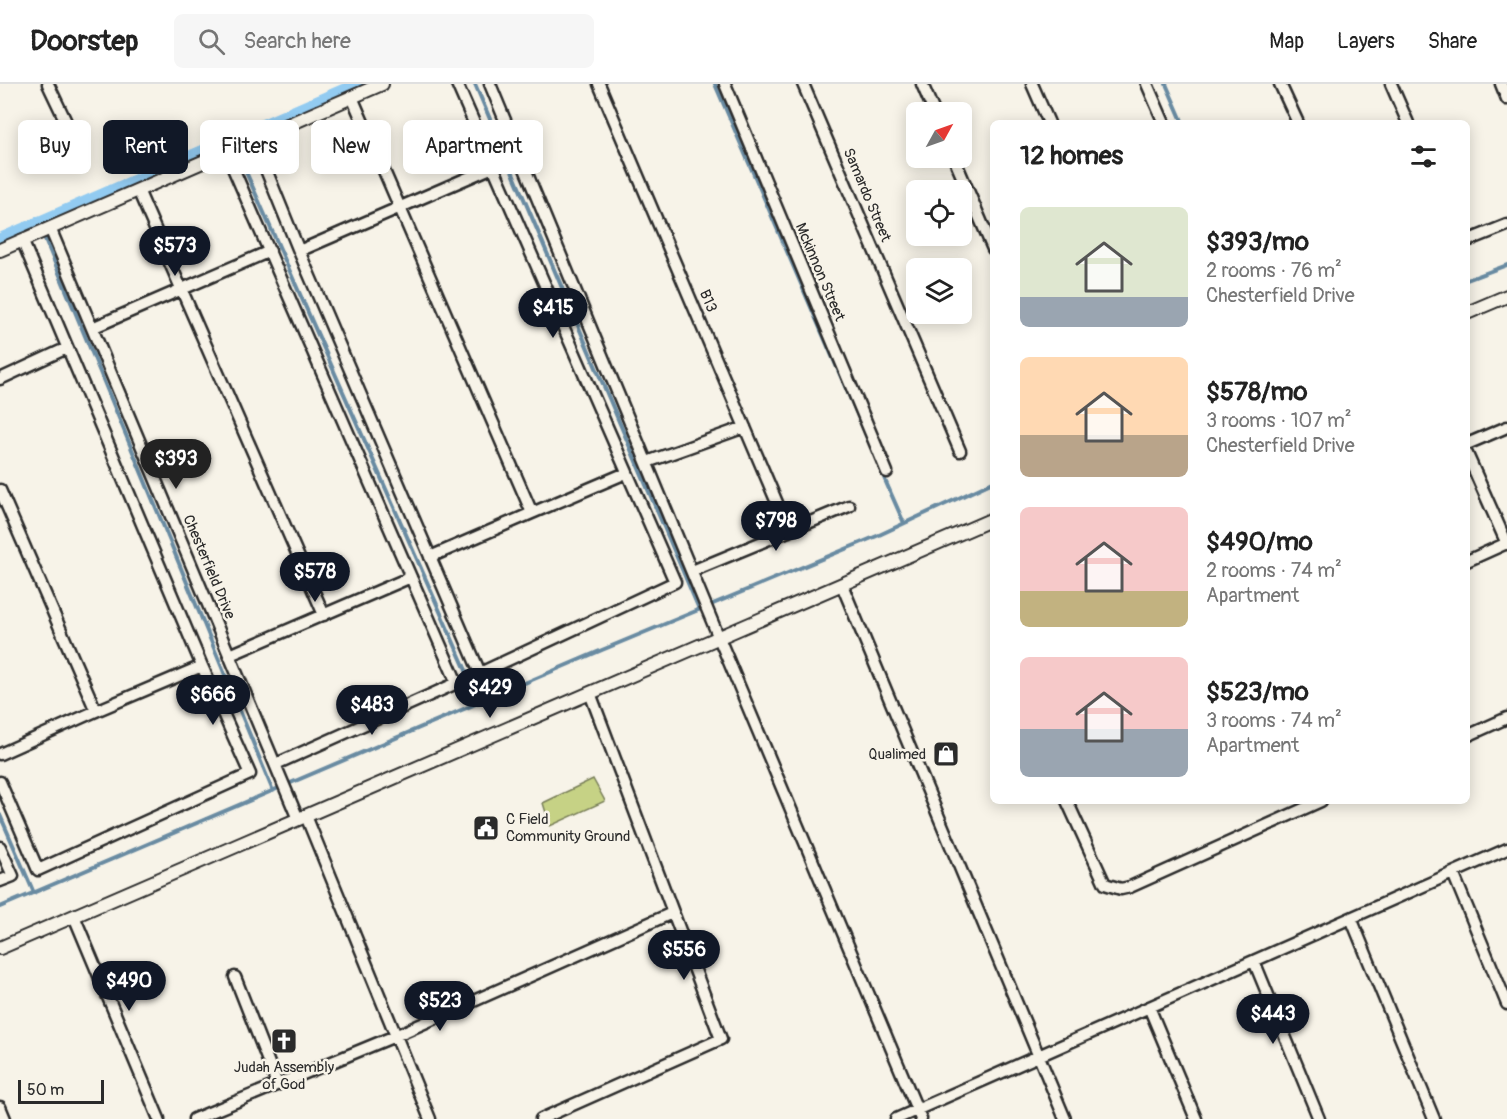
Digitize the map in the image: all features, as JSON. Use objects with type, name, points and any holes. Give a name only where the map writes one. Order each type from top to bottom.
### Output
[{"type":"street","points":[[48,84],[65,120]]},
{"type":"street","points":[[299,120],[382,84]]},
{"type":"street","points":[[457,84],[473,120]]},
{"type":"street","points":[[490,84],[919,1114]]},
{"type":"street","name":"B13","points":[[599,84],[789,531]]},
{"type":"street","name":"Mckinnon Street","points":[[725,84],[887,472]]},
{"type":"street","name":"Samardo Street","points":[[804,84],[960,451]]},
{"type":"street","points":[[922,84],[930,102]]},
{"type":"street","points":[[1032,84],[1048,120]]},
{"type":"street","points":[[1148,84],[1163,120]]},
{"type":"street","points":[[1280,84],[1297,120]]},
{"type":"street","points":[[1391,84],[1407,120]]},
{"type":"street","points":[[1501,84],[1507,99]]},
{"type":"street","points":[[352,97],[532,513]]},
{"type":"street","points":[[0,250],[200,163]]},
{"type":"street","points":[[958,168],[990,242]]},
{"type":"street","points":[[238,174],[457,683],[276,764]]},
{"type":"street","points":[[265,174],[480,673],[675,582],[496,174]]},
{"type":"street","points":[[299,251],[477,174]]},
{"type":"street","points":[[138,190],[324,615]]},
{"type":"street","points":[[1470,240],[1507,225]]},
{"type":"street","name":"Chesterfield Drive","points":[[50,228],[276,764],[302,817],[430,1119]]},
{"type":"street","points":[[0,782],[38,870],[250,774],[201,666],[22,240]]},
{"type":"street","points":[[92,328],[270,251]]},
{"type":"street","points":[[1470,312],[1507,296]]},
{"type":"street","points":[[0,379],[67,348]]},
{"type":"street","points":[[647,462],[745,427]]},
{"type":"street","points":[[1470,443],[1507,427]]},
{"type":"street","points":[[1470,461],[1507,543],[1470,560]]},
{"type":"street","points":[[430,557],[626,473]]},
{"type":"street","points":[[0,490],[96,711]]},
{"type":"street","points":[[692,571],[849,506]]},
{"type":"street","points":[[0,948],[990,520]]},
{"type":"street","points":[[230,655],[411,577]]},
{"type":"street","points":[[842,585],[1065,1119]]},
{"type":"street","points":[[0,754],[201,666]]},
{"type":"street","points":[[541,1119],[721,1039],[590,693]]},
{"type":"street","points":[[1470,735],[1507,718]]},
{"type":"street","points":[[1068,804],[1105,884],[1121,889],[1130,887],[1314,804]]},
{"type":"street","points":[[0,847],[13,876],[0,881]]},
{"type":"street","points":[[896,1119],[919,1114],[1039,1056],[1507,849]]},
{"type":"street","points":[[1453,873],[1507,1004]]},
{"type":"street","points":[[194,1119],[395,1036],[672,913]]},
{"type":"street","points":[[74,916],[159,1119]]},
{"type":"street","points":[[1351,918],[1434,1119]]},
{"type":"street","points":[[1254,961],[1319,1119]]},
{"type":"street","points":[[235,977],[277,1084]]},
{"type":"street","points":[[1149,1007],[1196,1119]]},
{"type":"street","points":[[0,1107],[5,1119]]},
{"type":"green space","points":[[593,779],[605,801],[550,826],[543,803]]},
{"type":"waterway","points":[[0,239],[357,84]]},
{"type":"waterway","points":[[475,84],[699,609]]},
{"type":"waterway","points":[[715,84],[869,442]]},
{"type":"waterway","points":[[1166,84],[1182,120]]},
{"type":"waterway","points":[[247,174],[480,702]]},
{"type":"waterway","points":[[38,222],[273,791]]},
{"type":"waterway","points":[[1470,279],[1507,265]]},
{"type":"waterway","points":[[881,471],[904,523]]},
{"type":"waterway","points":[[0,907],[602,650],[877,536],[990,483]]},
{"type":"waterway","points":[[0,815],[34,893]]},
{"type":"place","name":"Qualimed","points":[[946,754]]},
{"type":"place","name":"C Field Community Ground","points":[[486,828]]},
{"type":"place","name":"Judah Assembly of God","points":[[284,1041]]}]
